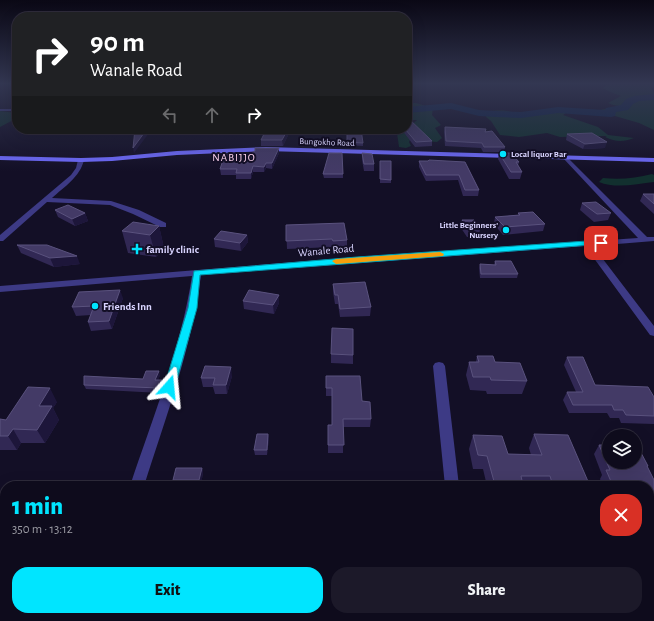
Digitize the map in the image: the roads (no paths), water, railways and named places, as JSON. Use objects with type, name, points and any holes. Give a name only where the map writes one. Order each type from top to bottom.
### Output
[{"type":"street","name":"Bungokho Road","points":[[0,158],[81,160],[112,159],[177,153],[266,150],[654,160]]},
{"type":"street","points":[[565,157],[644,239]]},
{"type":"street","points":[[0,239],[73,176],[79,168],[81,160]]},
{"type":"street","points":[[47,200],[111,202],[163,225]]},
{"type":"street","name":"Wanale Road","points":[[0,288],[357,260],[654,239]]},
{"type":"street","points":[[587,244],[654,333]]},
{"type":"street","points":[[139,481],[178,359],[192,308],[197,273]]},
{"type":"street","points":[[439,366],[451,481]]},
{"type":"waterway","points":[[479,113],[521,115],[536,113]]},
{"type":"waterway","points":[[602,113],[611,113]]},
{"type":"place","name":"Local liquor Bar","points":[[503,154]]},
{"type":"place","name":"Little Beginners' Nursery","points":[[506,230]]},
{"type":"place","name":"family clinic","points":[[137,249]]},
{"type":"place","name":"Friends Inn","points":[[95,306]]},
{"type":"district","name":"NABIJJO","points":[[234,157]]}]
